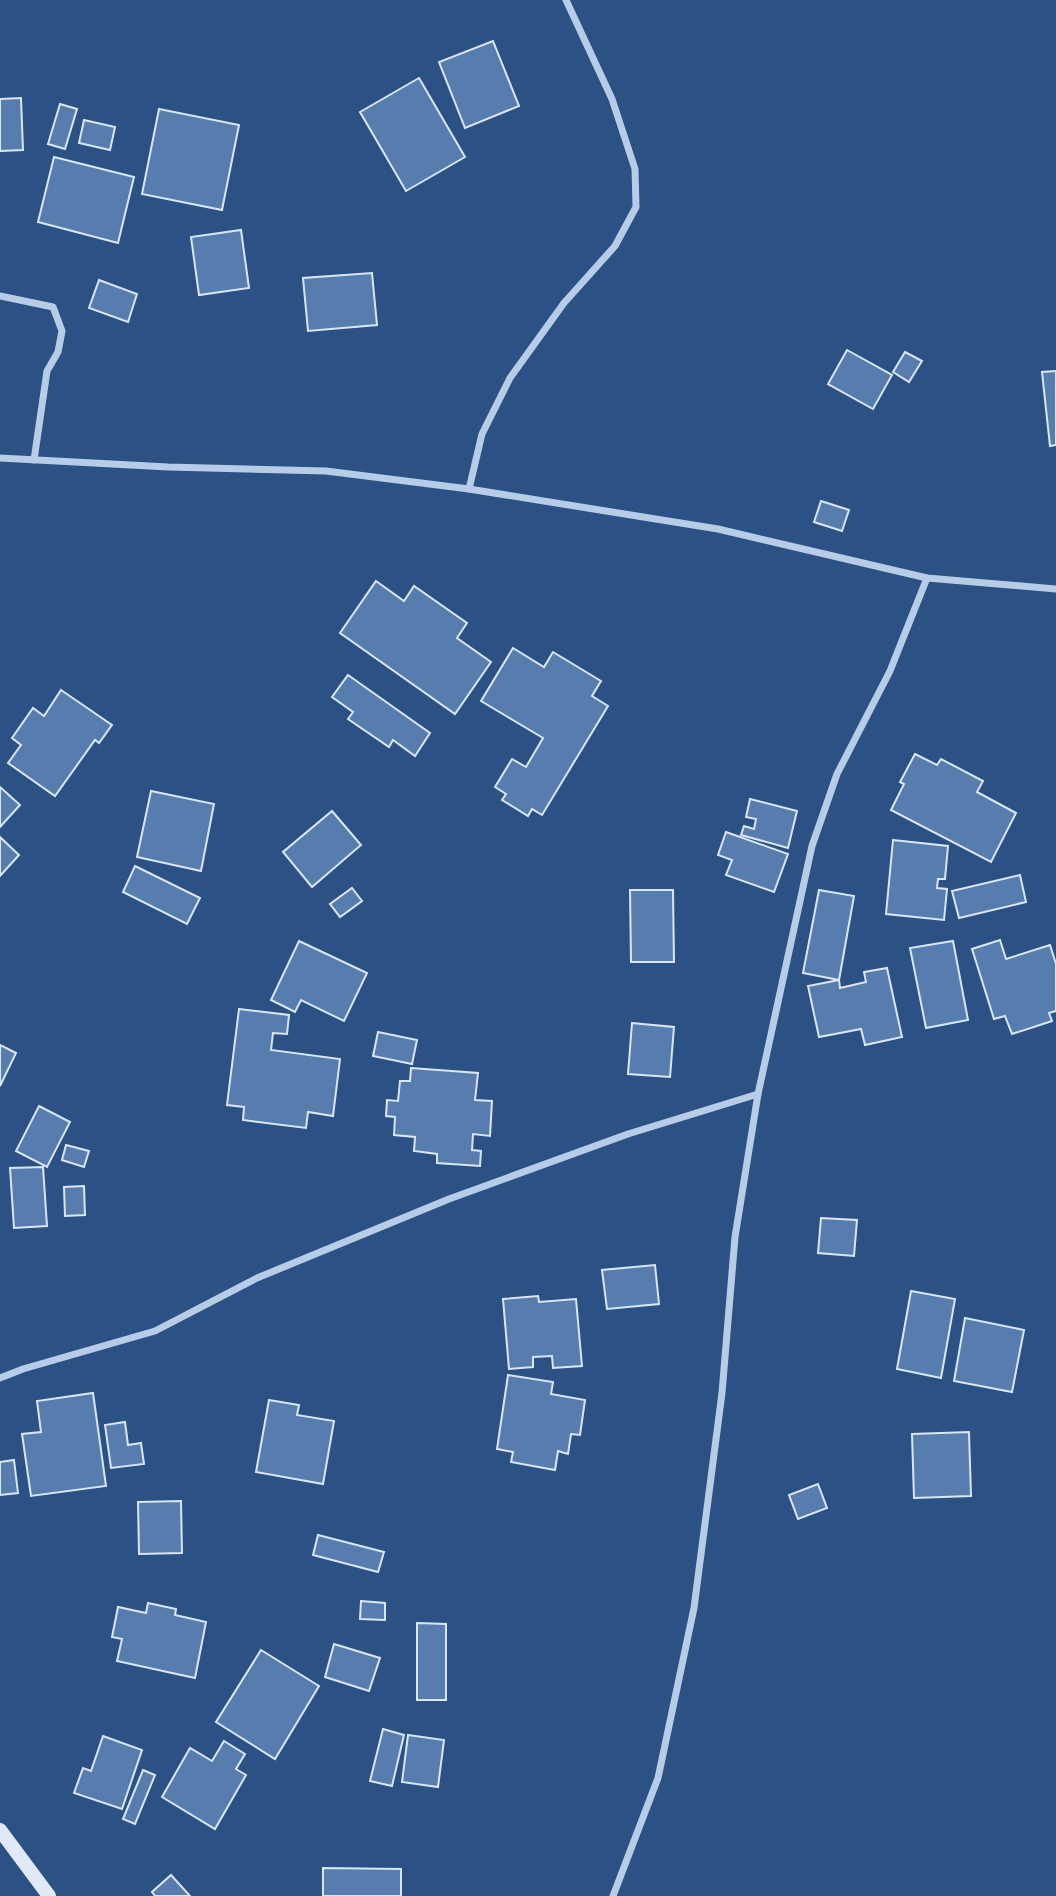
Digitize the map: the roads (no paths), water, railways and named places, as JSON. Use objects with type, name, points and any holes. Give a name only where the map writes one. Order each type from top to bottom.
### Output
[{"type":"main road","points":[[0,1830],[49,1896]]},
{"type":"street","points":[[469,489],[481,434],[510,378],[564,303],[615,246],[636,207],[635,169],[616,110],[566,0]]},
{"type":"street","points":[[0,296],[53,307],[62,331],[58,352],[47,371],[34,460]]},
{"type":"street","points":[[0,458],[168,467],[326,471],[469,489],[718,529],[927,578],[1056,589]]},
{"type":"street","points":[[613,1896],[658,1778],[694,1608],[722,1393],[735,1237],[758,1094],[812,846],[837,774],[890,671],[927,578]]},
{"type":"street","points":[[0,1378],[155,1331],[257,1278],[449,1199],[628,1134],[758,1094]]}]
